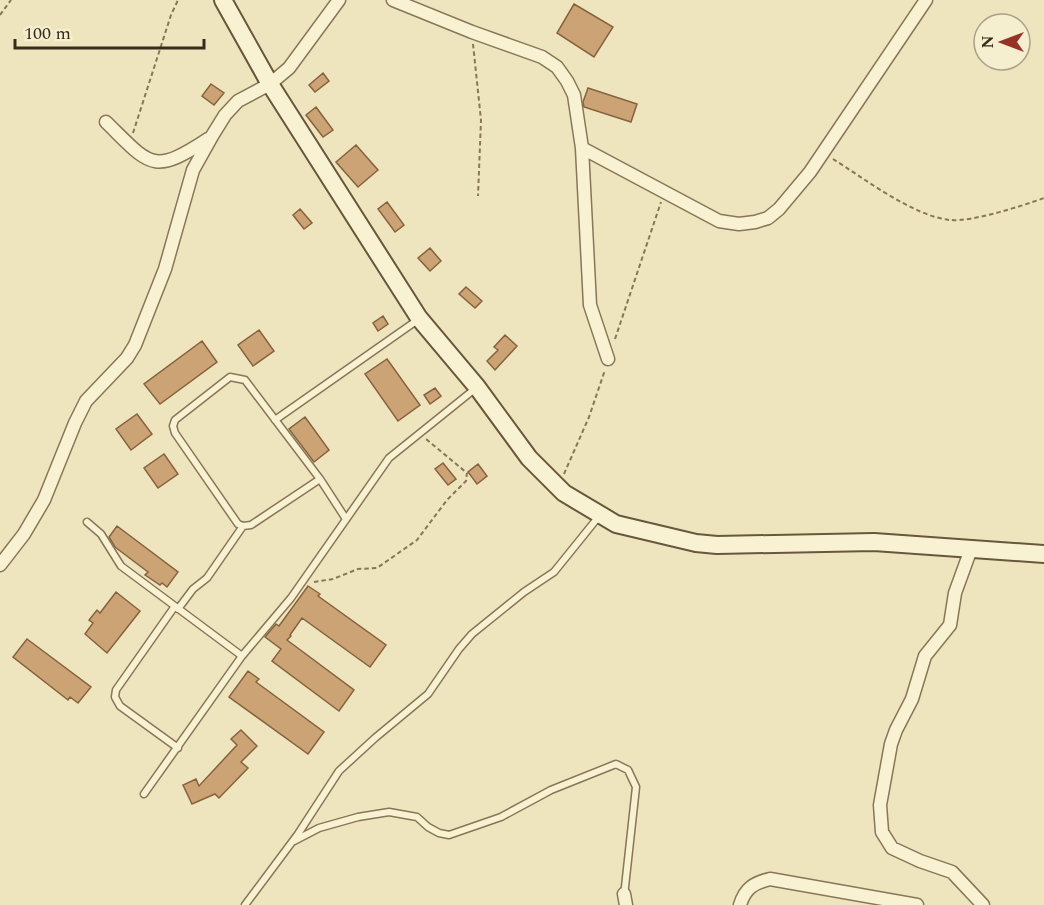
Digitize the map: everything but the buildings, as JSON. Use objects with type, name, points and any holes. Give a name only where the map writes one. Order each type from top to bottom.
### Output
[{"type":"street","points":[[223,0],[270,84],[419,318],[477,387],[529,458],[564,493],[616,524],[696,543],[717,545],[874,542],[1044,554]]},
{"type":"street","points":[[0,565],[24,534],[44,500],[86,401],[127,358],[135,345],[165,269],[194,170],[212,136],[225,115],[238,101],[270,84],[289,68],[339,0]]},
{"type":"street","points":[[393,0],[542,57],[557,67],[574,95],[582,148],[590,305],[608,359]]},
{"type":"street","points":[[582,148],[719,221],[739,224],[768,218],[779,209],[810,172],[926,0]]},
{"type":"street","points":[[106,122],[142,157],[154,162],[166,161],[186,153],[212,136]]},
{"type":"street","points":[[971,549],[955,593],[950,625],[925,656],[912,699],[891,744],[880,805],[882,832],[892,848],[952,872],[983,905]]},
{"type":"street","points":[[740,905],[744,892],[755,883],[770,879],[917,905]]},
{"type":"lane","points":[[274,420],[419,318]]},
{"type":"lane","points":[[320,479],[251,525],[238,524],[175,433],[173,426],[175,420],[230,377],[245,380],[320,479],[346,519]]},
{"type":"lane","points":[[144,794],[242,656],[291,598],[389,458],[477,387]]},
{"type":"lane","points":[[245,905],[291,843],[339,771],[428,694],[472,634],[524,592],[554,572],[601,515]]},
{"type":"lane","points":[[87,522],[101,534],[121,566],[242,656]]},
{"type":"lane","points":[[178,748],[120,706],[115,697],[116,690],[177,608],[193,589],[207,578],[243,526]]},
{"type":"lane","points":[[291,843],[319,828],[358,817],[389,812],[417,817],[428,827],[448,835],[501,817],[551,790],[616,764],[628,770],[636,787],[624,901]]},
{"type":"path","points":[[0,15],[11,0]]},
{"type":"path","points":[[130,145],[178,0]]},
{"type":"path","points":[[472,32],[481,120],[478,196]]},
{"type":"path","points":[[822,153],[907,204],[927,214],[952,220],[988,215],[1044,198]]},
{"type":"path","points":[[302,582],[326,581],[358,569],[377,568],[417,540],[447,500],[466,482],[466,473],[460,466],[419,434]]}]
